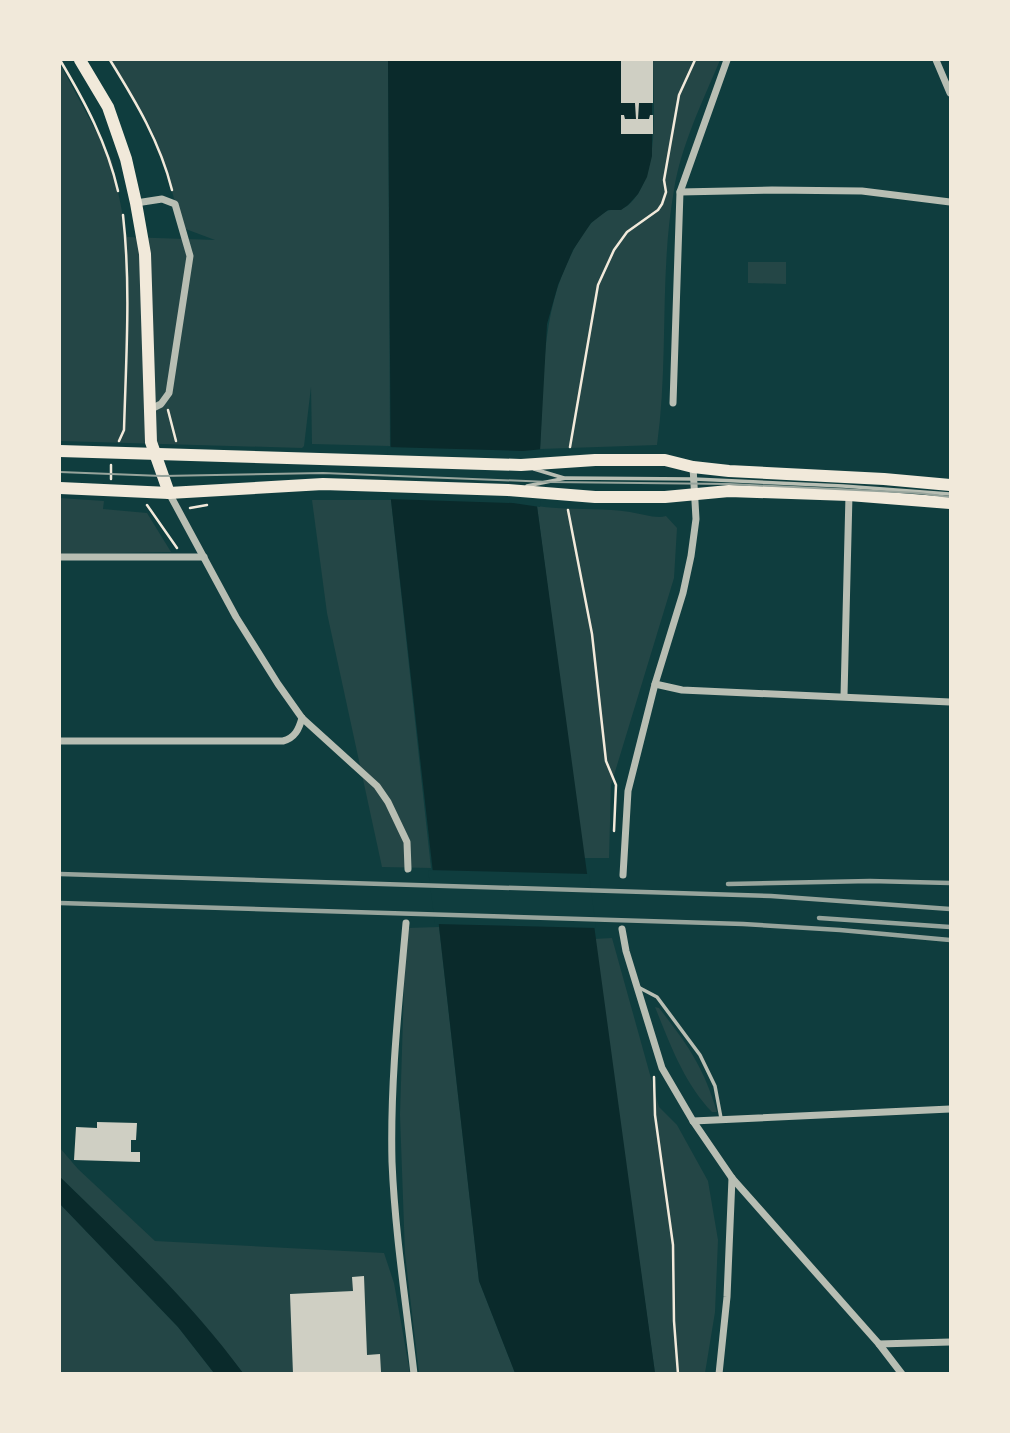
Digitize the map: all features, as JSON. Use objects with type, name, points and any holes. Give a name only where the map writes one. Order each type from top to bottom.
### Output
[{"type":"main road","points":[[80,60],[108,107],[126,159],[136,203],[145,254],[150,442],[169,493]]},
{"type":"main road","points":[[60,452],[520,465],[595,460],[665,460],[693,473],[950,485]]},
{"type":"main road","points":[[60,488],[169,493],[323,484],[508,490],[595,497],[695,495],[729,491],[849,495],[950,503]]},
{"type":"street","points":[[673,403],[680,192],[727,60]]},
{"type":"street","points":[[936,60],[950,93]]},
{"type":"street","points":[[680,192],[862,191],[950,202]]},
{"type":"street","points":[[136,203],[162,199],[175,204],[190,256],[169,393],[165,399],[148,410]]},
{"type":"street","points":[[623,875],[628,792],[655,684],[688,571],[696,519],[693,473]]},
{"type":"street","points":[[169,493],[236,617],[278,684],[302,718],[377,786],[397,816],[407,842],[408,869]]},
{"type":"street","points":[[844,696],[849,495]]},
{"type":"street","points":[[60,557],[205,557]]},
{"type":"street","points":[[655,684],[682,690],[950,702]]},
{"type":"street","points":[[60,741],[283,741],[290,739],[299,728],[302,718]]},
{"type":"street","points":[[406,923],[392,1111],[401,1265],[414,1374]]},
{"type":"street","points":[[622,929],[636,986],[662,1068],[693,1121],[732,1178],[879,1344],[902,1374]]},
{"type":"street","points":[[693,1121],[950,1110]]},
{"type":"street","points":[[719,1374],[727,1297],[732,1178]]},
{"type":"street","points":[[879,1344],[950,1342]]},
{"type":"lane","points":[[520,465],[566,478]]},
{"type":"lane","points":[[508,490],[566,478],[693,473],[950,494]]},
{"type":"lane","points":[[636,986],[657,997],[700,1055],[715,1086],[722,1119]]},
{"type":"path","points":[[60,60],[91,113],[107,152],[120,199]]},
{"type":"path","points":[[110,60],[143,112],[154,136],[175,204]]},
{"type":"path","points":[[570,447],[598,285],[614,250],[627,232],[658,210],[662,204],[666,192],[664,180],[679,94],[695,60]]},
{"type":"path","points":[[120,441],[124,430],[127,312],[123,211]]},
{"type":"path","points":[[165,399],[177,444]]},
{"type":"path","points":[[111,453],[111,491]]},
{"type":"path","points":[[146,505],[184,557]]},
{"type":"path","points":[[568,510],[592,634],[606,761],[616,785]]},
{"type":"path","points":[[654,1073],[655,1115],[673,1245],[678,1374]]},
{"type":"shaded area","points":[[110,60],[388,60],[390,446],[312,444],[311,387],[302,448],[60,441],[60,64],[112,161],[127,237],[215,240],[183,228],[154,135]]},
{"type":"shaded area","points":[[388,60],[652,60],[652,156],[647,177],[628,205],[621,210],[608,210],[591,223],[573,250],[558,285],[547,324],[537,506],[655,1373],[515,1373],[479,1281],[391,500]]},
{"type":"shaded area","points":[[653,60],[720,60],[687,140],[674,190],[669,222],[663,381],[657,445],[540,449],[543,373],[554,298],[562,274],[587,228],[607,211],[627,206],[646,177],[653,138]]},
{"type":"shaded area","points":[[748,262],[786,262],[786,284],[748,283]]},
{"type":"shaded area","points":[[60,498],[104,501],[103,509],[147,513],[171,552],[60,554]]},
{"type":"shaded area","points":[[312,500],[391,500],[431,868],[382,867],[327,613]]},
{"type":"shaded area","points":[[537,506],[666,516],[677,528],[674,578],[611,785],[609,858],[583,858]]},
{"type":"shaded area","points":[[439,927],[479,1281],[515,1373],[419,1373],[405,1254],[400,1115],[405,953],[407,928]]},
{"type":"shaded area","points":[[612,938],[659,1107],[677,1125],[708,1181],[718,1240],[715,1312],[705,1373],[655,1373],[594,939]]},
{"type":"shaded area","points":[[655,1007],[659,1008],[694,1057],[717,1112],[712,1112],[693,1089],[672,1049]]},
{"type":"shaded area","points":[[60,1148],[78,1169],[155,1241],[384,1253],[394,1283],[410,1373],[243,1373],[155,1272],[60,1177]]},
{"type":"shaded area","points":[[60,1177],[179,1296],[243,1373],[214,1373],[178,1327],[60,1204]]},
{"type":"shaded area","points":[[60,1204],[178,1327],[214,1373],[60,1373]]},
{"type":"pier","points":[[387,447],[523,451],[544,449],[540,507],[513,503],[388,499]]},
{"type":"pier","points":[[428,870],[589,874],[596,928],[435,924]]},
{"type":"building","points":[[621,60],[653,60],[653,103],[639,103],[638,119],[649,119],[650,115],[653,115],[653,134],[621,134],[621,115],[624,115],[625,119],[636,119],[635,103],[621,103]]},
{"type":"building","points":[[97,1122],[137,1123],[136,1140],[131,1140],[131,1152],[140,1152],[140,1162],[74,1160],[76,1127],[97,1128]]},
{"type":"building","points":[[364,1276],[367,1355],[380,1354],[381,1372],[293,1374],[290,1294],[353,1291],[352,1277]]},
{"type":"tram line","points":[[60,472],[162,476],[323,473],[550,482],[729,484],[919,493],[950,497]]},
{"type":"railway","points":[[60,874],[771,896],[950,909]]},
{"type":"railway","points":[[728,884],[870,881],[950,883]]},
{"type":"railway","points":[[60,903],[743,924],[950,940]]},
{"type":"railway","points":[[819,918],[950,927]]}]
